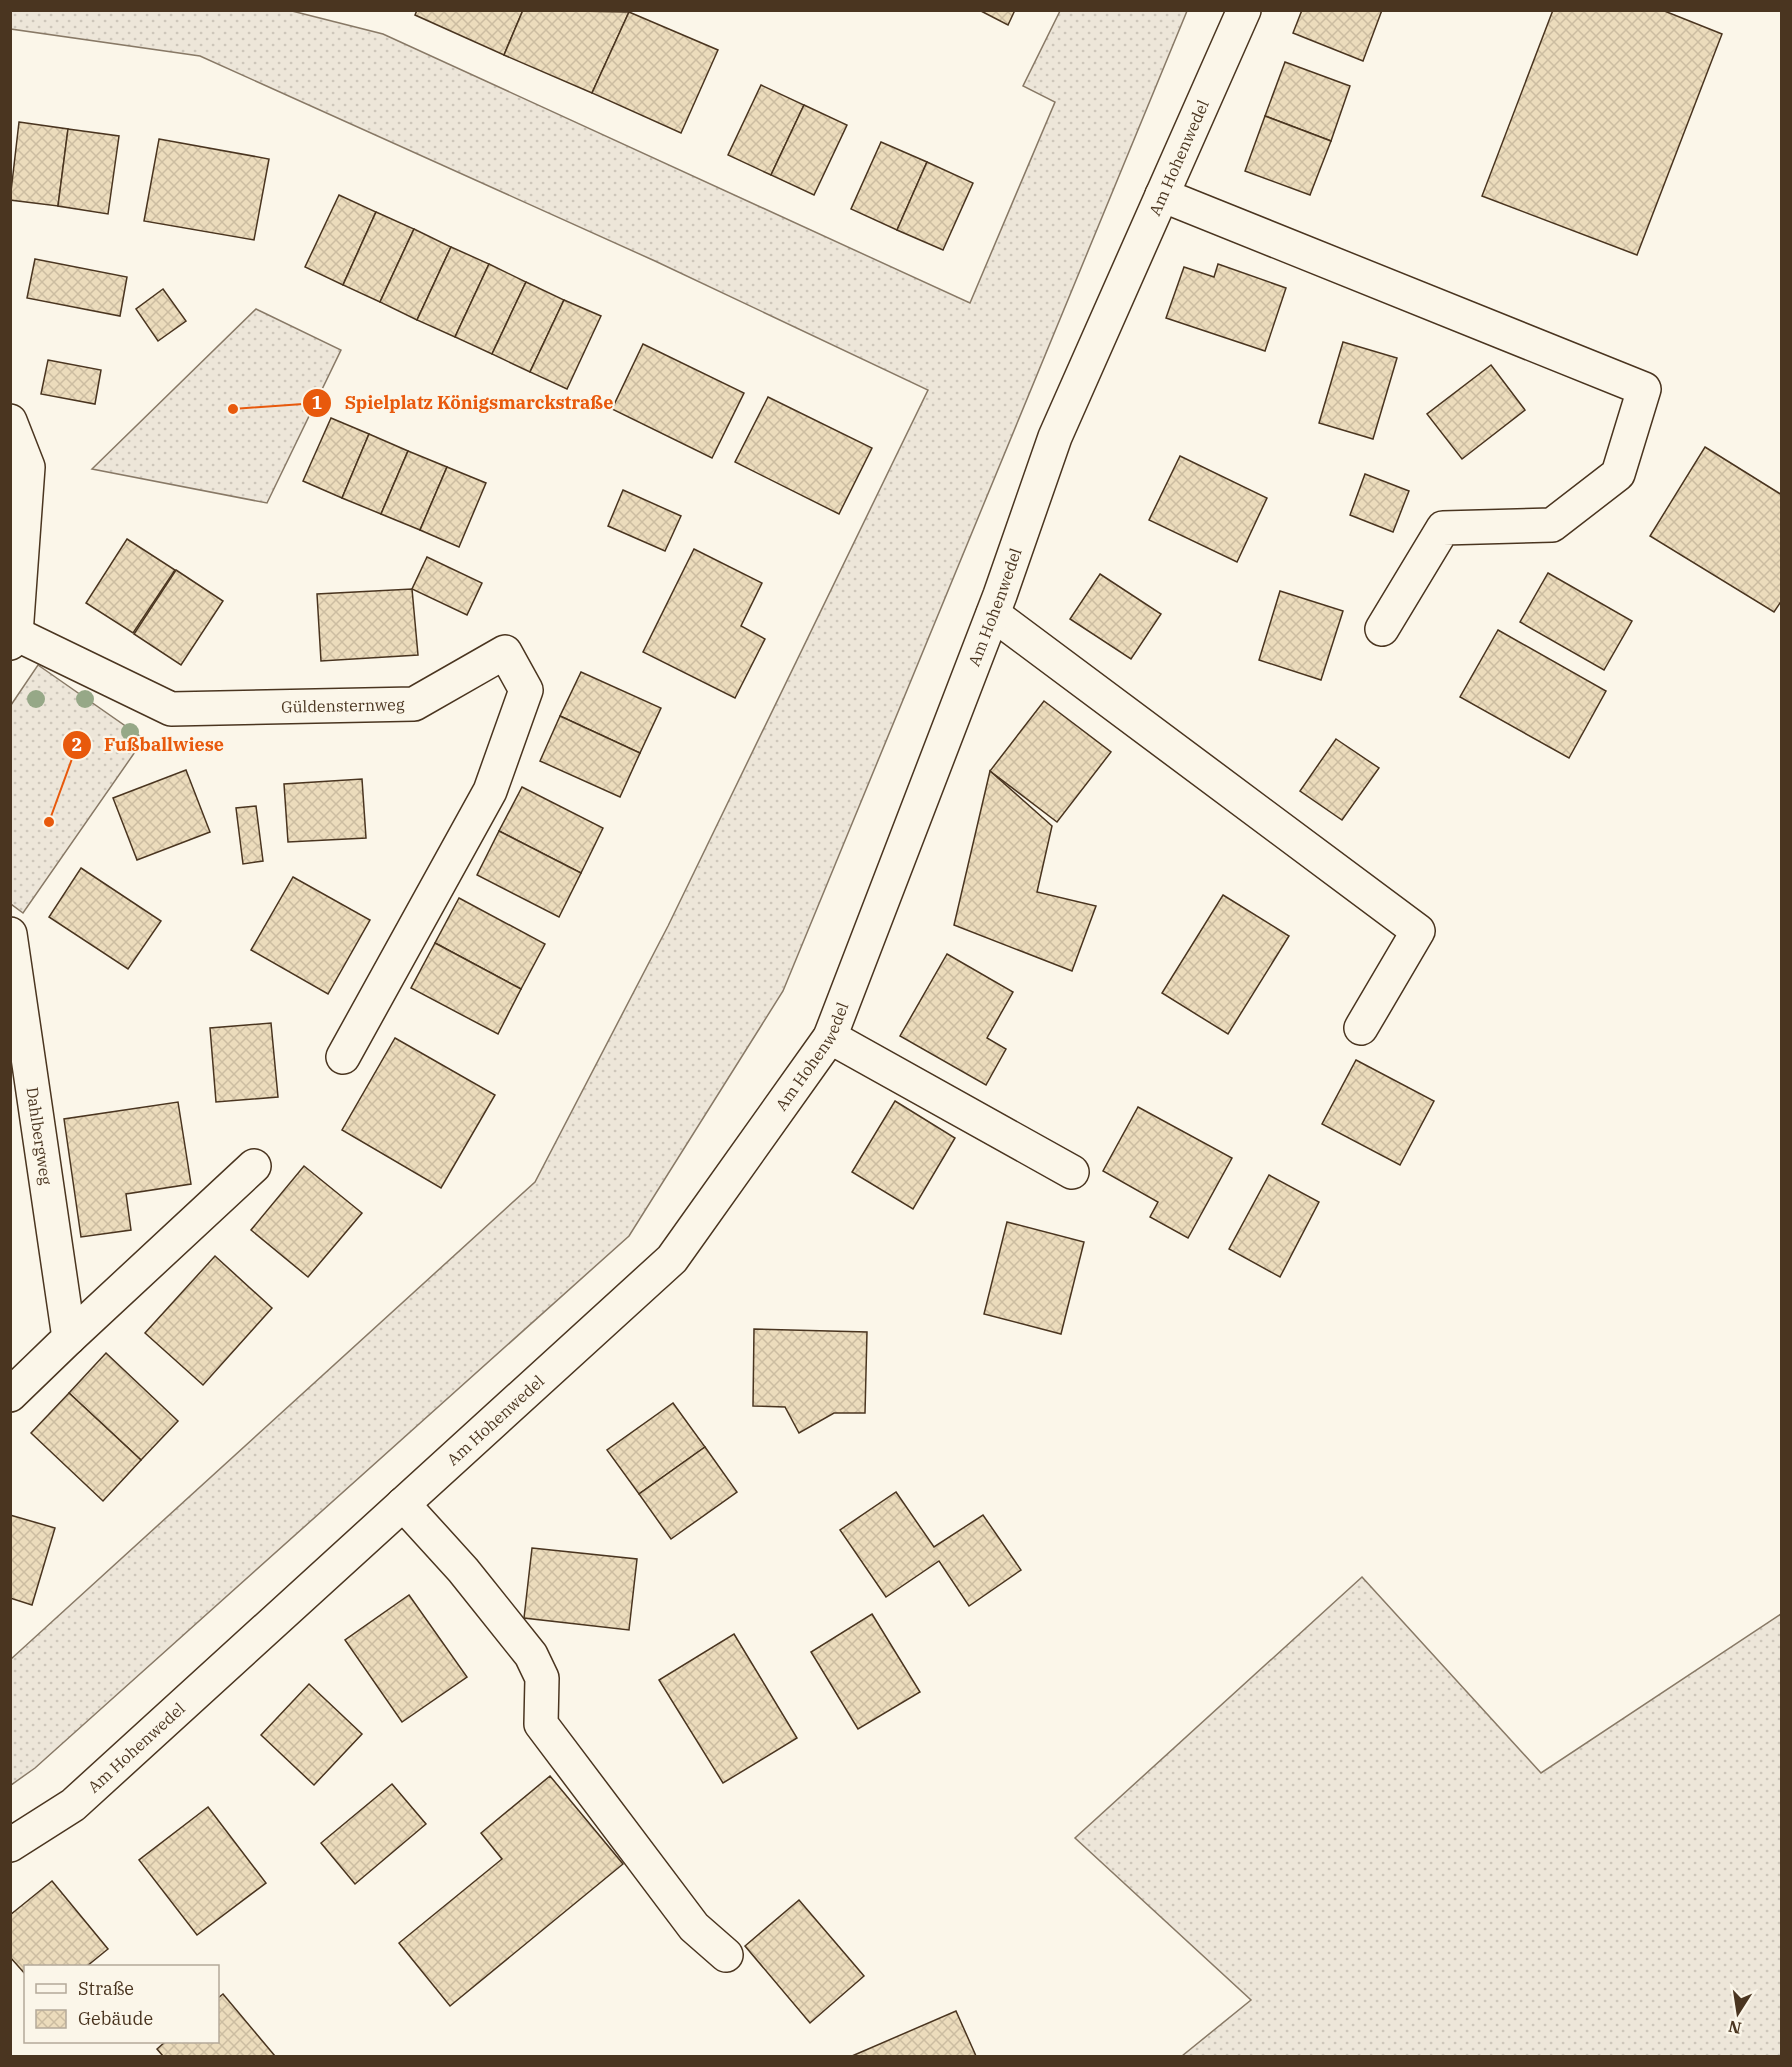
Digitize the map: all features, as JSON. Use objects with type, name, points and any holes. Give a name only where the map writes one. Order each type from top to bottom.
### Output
[{"type":"street","name":"Am Hohenwedel","points":[[10,1845],[73,1805],[672,1258],[830,1037],[993,614],[1055,437],[1244,10]]},
{"type":"street","points":[[1162,195],[1644,389],[1618,474],[1552,525],[1443,528],[1382,629]]},
{"type":"street","points":[[10,421],[28,467],[13,638]]},
{"type":"street","points":[[993,614],[1418,931],[1361,1028]]},
{"type":"street","name":"Güldensternweg","points":[[13,638],[171,709],[414,704],[505,652],[526,690],[490,791],[343,1057]]},
{"type":"street","name":"Dahlbergweg","points":[[10,934],[69,1338]]},
{"type":"street","points":[[830,1037],[1072,1172]]},
{"type":"street","points":[[10,1395],[254,1166]]},
{"type":"street","points":[[403,1504],[463,1570],[531,1654],[542,1678],[541,1724],[694,1927],[726,1955]]},
{"type":"shaded area","points":[[11,11],[292,11],[383,34],[970,303],[1055,102],[1023,86],[1060,11],[1187,11],[783,991],[629,1236],[35,1768],[11,1785],[11,1659],[535,1182],[668,926],[928,390],[655,261],[200,56],[11,29]]},
{"type":"shaded area","points":[[256,309],[341,350],[267,503],[92,469]]},
{"type":"shaded area","points":[[38,665],[144,739],[23,913],[11,904],[11,705]]},
{"type":"shaded area","points":[[1362,1577],[1541,1773],[1781,1614],[1781,2056],[1182,2056],[1251,2000],[1075,1838]]},
{"type":"building","points":[[417,10],[523,10],[504,55],[415,15]]},
{"type":"building","points":[[523,10],[629,12],[592,93],[504,55]]},
{"type":"building","points":[[979,10],[1015,10],[1008,25]]},
{"type":"building","points":[[1302,10],[1382,10],[1363,61],[1293,33]]},
{"type":"building","points":[[1553,10],[1662,10],[1722,34],[1637,255],[1482,196]]},
{"type":"building","points":[[629,12],[718,50],[681,133],[592,93]]},
{"type":"building","points":[[1285,62],[1350,86],[1331,141],[1265,116]]},
{"type":"building","points":[[761,85],[804,105],[771,175],[728,155]]},
{"type":"building","points":[[804,105],[847,125],[814,195],[771,175]]},
{"type":"building","points":[[1265,116],[1331,141],[1310,195],[1245,171]]},
{"type":"building","points":[[19,122],[68,129],[58,206],[10,200]]},
{"type":"building","points":[[68,129],[119,136],[108,214],[58,206]]},
{"type":"building","points":[[159,139],[269,159],[254,240],[144,221]]},
{"type":"building","points":[[881,142],[927,162],[897,230],[851,209]]},
{"type":"building","points":[[927,162],[973,183],[943,250],[897,230]]},
{"type":"building","points":[[339,195],[376,212],[343,285],[305,267]]},
{"type":"building","points":[[376,212],[414,229],[380,302],[343,285]]},
{"type":"building","points":[[414,229],[451,247],[417,320],[380,302]]},
{"type":"building","points":[[451,247],[489,264],[455,337],[417,320]]},
{"type":"building","points":[[35,259],[127,277],[120,316],[27,298]]},
{"type":"building","points":[[489,264],[526,282],[492,354],[455,337]]},
{"type":"building","points":[[1218,264],[1286,288],[1265,351],[1166,318],[1184,267],[1214,277]]},
{"type":"building","points":[[526,282],[564,300],[530,372],[492,354]]},
{"type":"building","points":[[163,289],[186,321],[158,341],[136,309]]},
{"type":"building","points":[[564,300],[601,316],[567,389],[530,372]]},
{"type":"building","points":[[1343,342],[1397,358],[1373,439],[1319,423]]},
{"type":"building","points":[[643,344],[744,393],[712,458],[612,409]]},
{"type":"building","points":[[48,360],[101,370],[95,404],[41,394]]},
{"type":"building","points":[[1491,365],[1525,410],[1462,459],[1427,414]]},
{"type":"building","points":[[768,397],[872,448],[839,514],[735,462]]},
{"type":"building","points":[[331,418],[369,434],[342,498],[303,481]]},
{"type":"building","points":[[369,434],[408,451],[381,514],[342,498]]},
{"type":"building","points":[[1705,447],[1782,495],[1782,600],[1774,612],[1650,536]]},
{"type":"building","points":[[408,451],[447,467],[420,530],[381,514]]},
{"type":"building","points":[[1180,456],[1267,498],[1237,562],[1149,520]]},
{"type":"building","points":[[447,467],[486,483],[459,547],[420,530]]},
{"type":"building","points":[[1365,474],[1409,491],[1393,532],[1350,515]]},
{"type":"building","points":[[623,490],[681,516],[665,551],[608,526]]},
{"type":"building","points":[[127,539],[175,570],[133,633],[86,603]]},
{"type":"building","points":[[694,549],[762,583],[741,626],[765,639],[735,698],[643,652]]},
{"type":"building","points":[[427,557],[482,583],[467,615],[412,589]]},
{"type":"building","points":[[176,570],[223,601],[181,665],[134,634]]},
{"type":"building","points":[[1548,573],[1632,621],[1604,670],[1520,622]]},
{"type":"building","points":[[1100,574],[1161,614],[1131,659],[1070,619]]},
{"type":"building","points":[[412,589],[418,655],[321,661],[317,594]]},
{"type":"building","points":[[1280,591],[1343,611],[1321,680],[1259,660]]},
{"type":"building","points":[[1498,630],[1606,691],[1569,758],[1460,697]]},
{"type":"building","points":[[581,672],[661,708],[640,753],[560,716]]},
{"type":"building","points":[[1044,701],[1111,752],[1057,822],[990,771]]},
{"type":"building","points":[[560,716],[640,753],[620,797],[540,761]]},
{"type":"building","points":[[1336,739],[1379,768],[1342,820],[1300,791]]},
{"type":"building","points":[[186,770],[210,832],[137,860],[113,798]]},
{"type":"building","points":[[990,771],[1052,826],[1037,892],[1096,906],[1072,971],[954,925]]},
{"type":"building","points":[[362,779],[366,838],[288,842],[284,784]]},
{"type":"building","points":[[522,787],[603,828],[581,873],[499,831]]},
{"type":"building","points":[[256,806],[263,861],[243,864],[236,808]]},
{"type":"building","points":[[499,831],[581,873],[559,917],[477,875]]},
{"type":"building","points":[[81,868],[161,921],[128,969],[49,917]]},
{"type":"building","points":[[293,877],[370,920],[328,994],[251,950]]},
{"type":"building","points":[[1223,895],[1289,936],[1228,1034],[1162,993]]},
{"type":"building","points":[[459,898],[545,944],[521,989],[435,943]]},
{"type":"building","points":[[435,943],[521,989],[498,1034],[411,988]]},
{"type":"building","points":[[947,954],[1013,992],[987,1038],[1006,1049],[986,1085],[900,1036]]},
{"type":"building","points":[[271,1023],[278,1097],[216,1102],[210,1028]]},
{"type":"building","points":[[395,1038],[495,1095],[441,1188],[342,1130]]},
{"type":"building","points":[[1356,1060],[1434,1101],[1400,1165],[1322,1124]]},
{"type":"building","points":[[895,1101],[955,1138],[913,1209],[852,1172]]},
{"type":"building","points":[[178,1102],[191,1184],[126,1194],[131,1230],[81,1237],[64,1119]]},
{"type":"building","points":[[1138,1107],[1232,1158],[1188,1238],[1150,1217],[1158,1202],[1103,1171]]},
{"type":"building","points":[[304,1166],[362,1213],[308,1277],[251,1230]]},
{"type":"building","points":[[1269,1175],[1319,1202],[1280,1277],[1229,1249]]},
{"type":"building","points":[[1007,1222],[1084,1242],[1061,1334],[984,1314]]},
{"type":"building","points":[[215,1256],[272,1308],[203,1385],[145,1333]]},
{"type":"building","points":[[754,1329],[867,1332],[865,1413],[834,1413],[799,1433],[785,1407],[753,1406]]},
{"type":"building","points":[[106,1353],[178,1421],[141,1460],[69,1393]]},
{"type":"building","points":[[69,1393],[141,1460],[103,1501],[31,1433]]},
{"type":"building","points":[[673,1403],[705,1447],[639,1494],[607,1450]]},
{"type":"building","points":[[705,1447],[737,1492],[671,1539],[639,1494]]},
{"type":"building","points":[[896,1492],[934,1547],[983,1515],[1021,1570],[969,1606],[939,1561],[886,1597],[840,1530]]},
{"type":"building","points":[[10,1515],[55,1528],[32,1605],[10,1598]]},
{"type":"building","points":[[532,1548],[637,1559],[629,1630],[524,1618]]},
{"type":"building","points":[[409,1595],[467,1677],[402,1722],[345,1640]]},
{"type":"building","points":[[872,1614],[920,1692],[858,1729],[811,1652]]},
{"type":"building","points":[[734,1634],[797,1738],[723,1783],[659,1680]]},
{"type":"building","points":[[309,1684],[362,1734],[314,1785],[261,1735]]},
{"type":"building","points":[[550,1776],[623,1864],[450,2006],[399,1943],[502,1859],[481,1833]]},
{"type":"building","points":[[392,1784],[426,1824],[355,1884],[321,1843]]},
{"type":"building","points":[[208,1807],[266,1883],[197,1935],[139,1860]]},
{"type":"building","points":[[52,1881],[108,1949],[88,1965],[24,1965],[24,1973],[10,1957],[10,1915]]},
{"type":"building","points":[[799,1900],[864,1976],[810,2023],[745,1946]]},
{"type":"building","points":[[223,1994],[275,2056],[163,2056],[157,2049],[164,2043],[219,2043],[219,1997]]},
{"type":"building","points":[[956,2011],[976,2056],[852,2056]]},
{"type":"place","name":"Spielplatz Königsmarckstraße","points":[[233,409]]},
{"type":"place","name":"Fußballwiese","points":[[49,822]]}]
